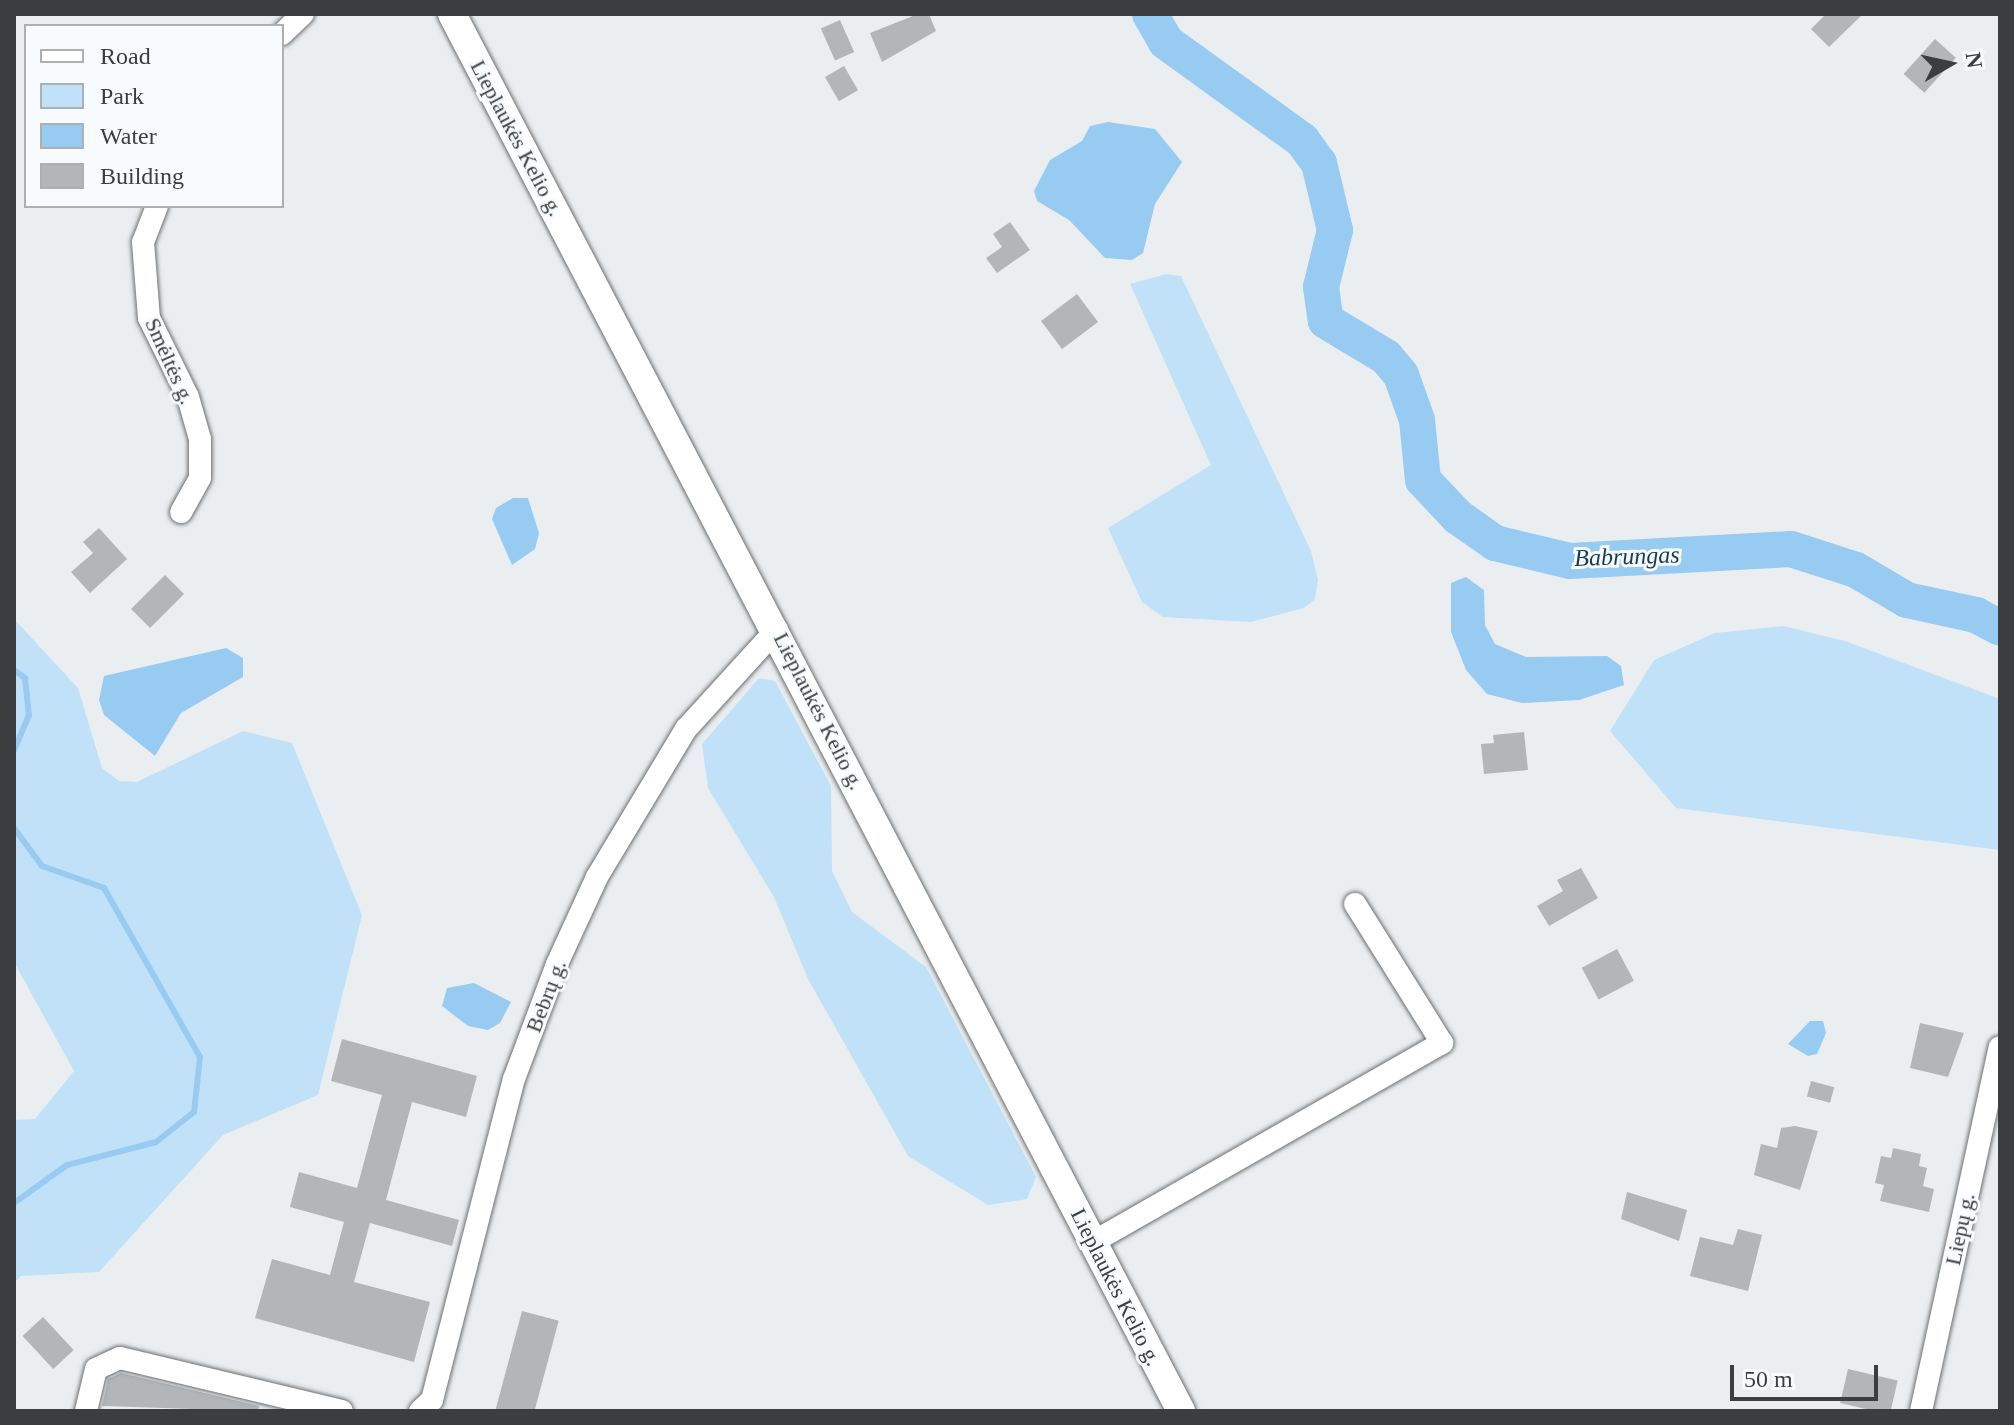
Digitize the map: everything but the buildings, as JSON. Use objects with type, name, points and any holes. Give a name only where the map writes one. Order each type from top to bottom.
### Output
[{"type":"main road","name":"Lieplaukės Kelio g.","points":[[452,14],[777,629],[1181,1411]]},
{"type":"street","points":[[284,32],[303,14]]},
{"type":"street","name":"Smėltės g.","points":[[156,208],[143,242],[149,318],[188,397],[200,439],[200,478],[181,512]]},
{"type":"street","name":"Bebrų g.","points":[[420,1411],[432,1400],[514,1079],[557,964],[597,877],[686,729],[777,629]]},
{"type":"street","points":[[1093,1242],[1442,1043],[1355,904]]},
{"type":"street","name":"Liepų g.","points":[[1921,1411],[2000,1047]]},
{"type":"street","points":[[86,1411],[96,1369],[120,1358],[342,1411]]},
{"type":"green space","points":[[1166,274],[1181,276],[1311,551],[1318,580],[1315,599],[1304,608],[1251,622],[1163,617],[1142,602],[1108,528],[1211,465],[1130,284]]},
{"type":"green space","points":[[14,619],[78,688],[102,768],[119,781],[137,782],[243,731],[292,743],[362,915],[318,1095],[223,1135],[99,1272],[21,1276],[14,1283],[14,1120],[35,1119],[74,1071],[14,962]]},
{"type":"green space","points":[[1783,626],[1845,641],[2000,699],[2000,850],[1676,808],[1610,731],[1654,660],[1715,633]]},
{"type":"green space","points":[[759,678],[775,681],[831,786],[832,871],[852,912],[926,967],[1036,1177],[1027,1199],[988,1205],[908,1156],[808,979],[774,897],[708,788],[702,744]]},
{"type":"water","points":[[1108,122],[1155,129],[1182,162],[1155,204],[1143,253],[1132,260],[1105,258],[1069,220],[1037,201],[1034,191],[1050,160],[1082,141],[1090,126]]},
{"type":"water","points":[[513,498],[528,498],[539,533],[535,549],[512,565],[492,519],[496,508]]},
{"type":"water","points":[[1466,577],[1484,590],[1485,625],[1495,644],[1526,657],[1607,656],[1621,666],[1624,685],[1579,700],[1522,703],[1487,694],[1466,670],[1451,632],[1451,583]]},
{"type":"water","points":[[226,648],[243,658],[243,677],[181,713],[155,756],[104,715],[99,700],[104,676]]},
{"type":"water","points":[[474,983],[511,1002],[500,1023],[488,1030],[468,1026],[442,1006],[447,988]]},
{"type":"water","points":[[1810,1021],[1823,1021],[1826,1033],[1817,1054],[1808,1056],[1788,1044]]},
{"type":"waterway","name":"Babrungas","points":[[1150,14],[1166,42],[1302,140],[1319,163],[1335,230],[1321,287],[1326,321],[1386,357],[1401,375],[1417,420],[1423,480],[1458,517],[1495,543],[1570,561],[1791,549],[1856,570],[1907,600],[1976,615],[2000,628]]},
{"type":"waterway","points":[[14,670],[25,678],[29,715],[14,751]]},
{"type":"waterway","points":[[14,828],[42,866],[104,888],[200,1057],[194,1112],[156,1142],[67,1165],[14,1203]]}]
